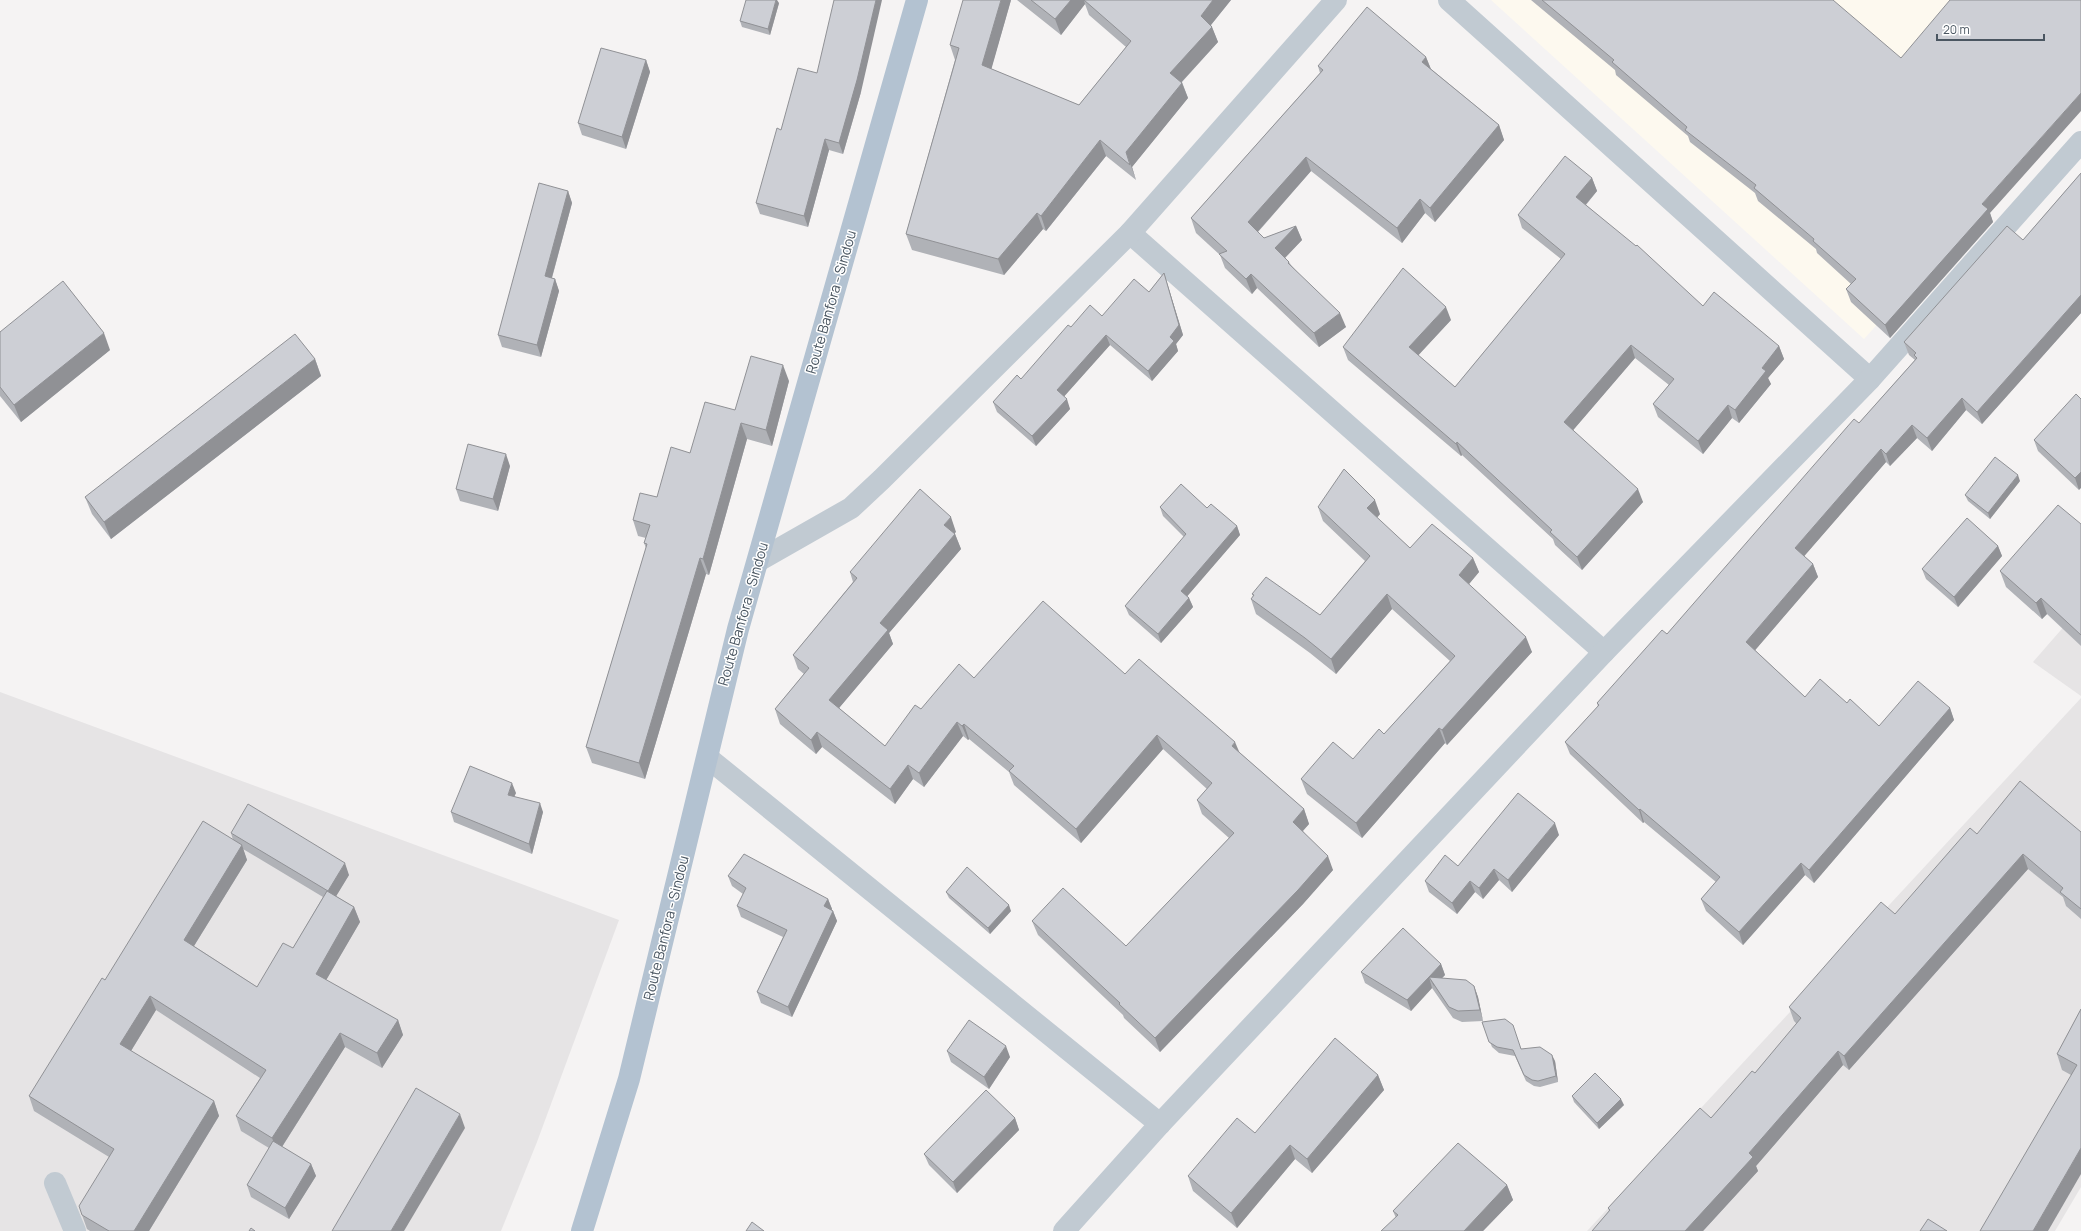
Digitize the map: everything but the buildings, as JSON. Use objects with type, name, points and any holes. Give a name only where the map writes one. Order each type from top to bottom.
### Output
[{"type":"main road","name":"Route Banfora - Sindou","points":[[582,1231],[629,1079],[708,758],[720,697],[917,0]]},
{"type":"street","points":[[758,560],[851,508],[1130,233],[1336,0]]},
{"type":"street","points":[[1449,0],[1870,379]]},
{"type":"street","points":[[1064,1231],[1160,1124],[1604,652],[1870,379],[2081,142]]},
{"type":"street","points":[[1130,233],[1604,652]]},
{"type":"street","points":[[708,758],[1160,1124]]},
{"type":"street","points":[[55,1183],[75,1231]]},
{"type":"shaded area","points":[[1491,0],[2081,0],[2081,100],[1864,339]]},
{"type":"shaded area","points":[[2081,607],[2081,696],[2033,662]]},
{"type":"shaded area","points":[[0,692],[619,920],[537,1142],[501,1231],[0,1231]]},
{"type":"shaded area","points":[[2081,698],[2081,1187],[2055,1231],[1587,1231]]}]
